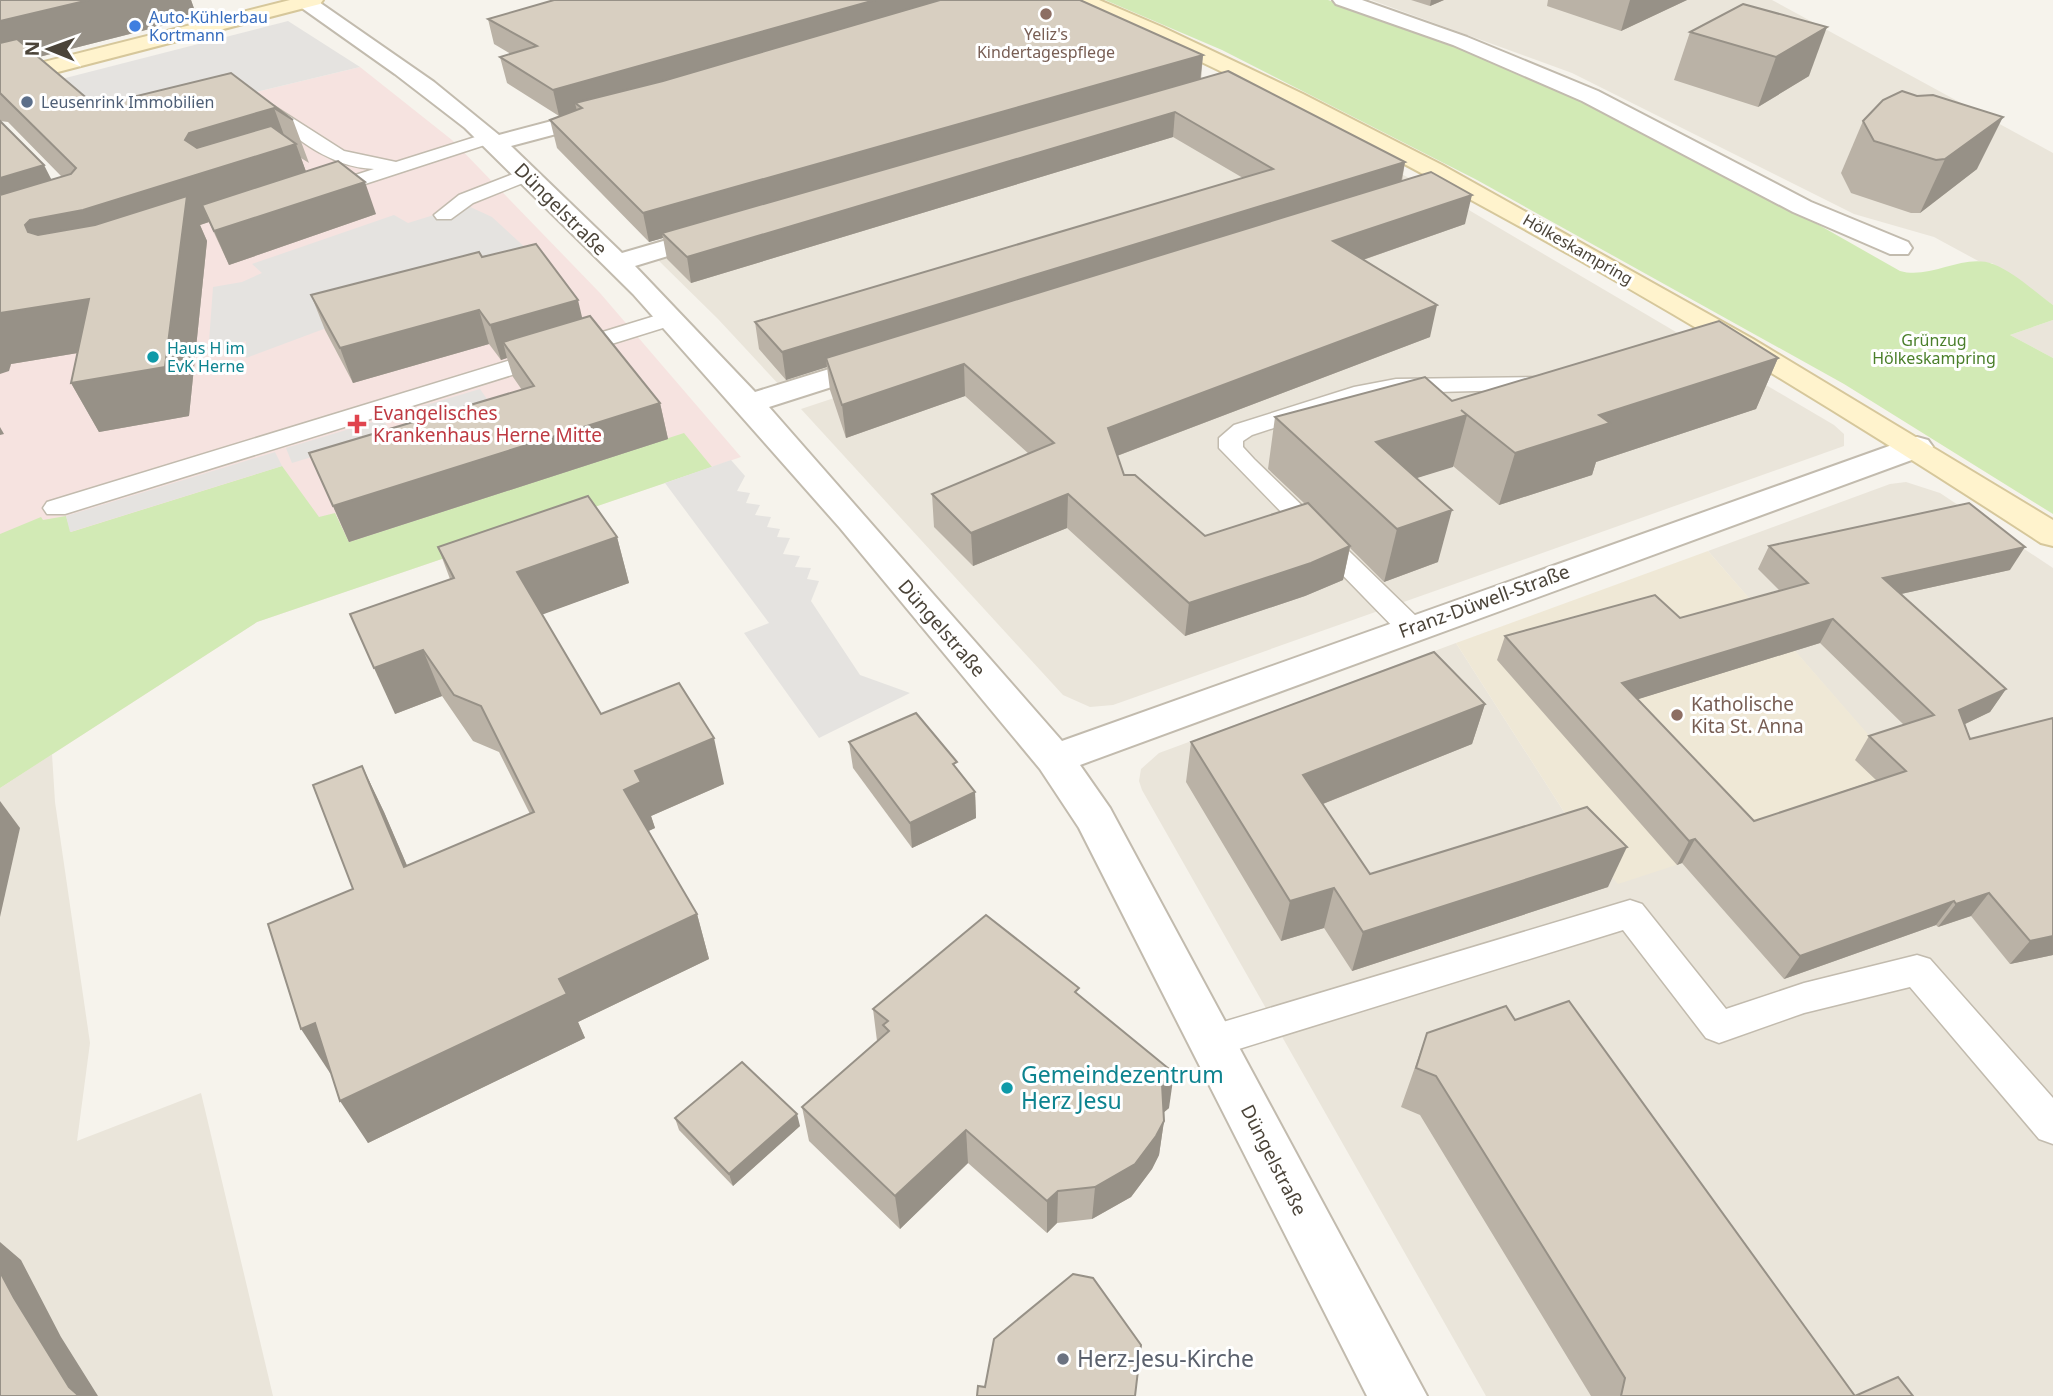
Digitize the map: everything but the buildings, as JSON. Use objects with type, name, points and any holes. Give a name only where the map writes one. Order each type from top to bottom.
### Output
[{"type":"street","name":"Hölkeskampring","points":[[1083,0],[1253,76],[1457,180],[1716,340],[1917,447],[2053,535]]},
{"type":"street","points":[[1343,0],[1460,41],[1590,96],[1802,207],[1899,248]]},
{"type":"street","points":[[0,79],[309,1]]},
{"type":"street","name":"Düngelstraße","points":[[309,1],[412,76],[492,140],[671,318],[750,403],[1054,759],[1095,819],[1398,1396]]},
{"type":"street","points":[[1222,85],[1253,76]]},
{"type":"street","points":[[492,140],[621,110]]},
{"type":"street","points":[[1423,191],[1457,180]]},
{"type":"street","points":[[616,263],[734,228]]},
{"type":"street","points":[[750,403],[908,353]]},
{"type":"street","name":"Franz-Düwell-Straße","points":[[1054,759],[1410,627],[1917,447]]},
{"type":"lane","points":[[272,110],[335,157],[364,163],[405,163]]},
{"type":"lane","points":[[304,198],[405,163],[492,140]]},
{"type":"lane","points":[[311,175],[330,189]]},
{"type":"lane","points":[[443,215],[466,199],[536,184]]},
{"type":"lane","points":[[467,216],[536,184]]},
{"type":"lane","points":[[56,508],[671,318]]},
{"type":"lane","points":[[1410,627],[1245,464],[1231,448],[1231,438],[1243,430],[1362,392],[1396,386],[1567,384]]},
{"type":"lane","points":[[1213,1041],[1630,914],[1719,1027],[1804,998],[1917,970],[2053,1126]]},
{"type":"shaded area","points":[[1371,0],[1772,0],[2053,153],[2053,305],[1992,263],[1982,263],[1934,237],[1854,214],[1572,73]]},
{"type":"shaded area","points":[[288,21],[360,67],[95,131],[42,84]]},
{"type":"shaded area","name":"Evangelisches Krankenhaus Herne Mitte","points":[[360,67],[452,140],[600,293],[741,457],[257,622],[0,788],[0,263],[95,131]]},
{"type":"shaded area","points":[[1232,90],[1253,94],[1409,178],[782,388],[657,259]]},
{"type":"shaded area","points":[[1434,199],[1462,206],[1834,425],[1844,434],[1844,446],[1113,705],[1090,707],[1063,695],[801,409]]},
{"type":"shaded area","points":[[466,205],[492,217],[530,252],[246,358],[246,341],[208,355],[213,287],[242,282],[262,273],[252,264],[394,215],[408,223]]},
{"type":"shaded area","points":[[2053,320],[2053,358],[2010,335]]},
{"type":"shaded area","points":[[480,389],[489,402],[408,427],[399,413]]},
{"type":"shaded area","points":[[383,419],[391,433],[292,463],[286,448]]},
{"type":"shaded area","points":[[275,452],[282,466],[70,532],[66,516]]},
{"type":"shaded area","points":[[731,460],[745,476],[737,491],[750,493],[746,503],[760,505],[755,515],[771,517],[767,527],[780,529],[777,537],[790,538],[783,554],[800,556],[795,567],[811,568],[807,579],[819,581],[811,601],[860,675],[910,693],[819,738],[744,633],[769,623],[665,483]]},
{"type":"shaded area","points":[[1906,482],[1940,493],[2053,568],[2053,1396],[1486,1396],[1142,790],[1139,781],[1141,769],[1159,753],[1456,643],[1584,843],[1913,787],[1708,551],[1890,484]]},
{"type":"shaded area","name":"Katholische Kita St. Anna","points":[[1708,551],[1914,787],[1618,884],[1584,843],[1456,643]]},
{"type":"shaded area","points":[[52,754],[55,802],[90,1043],[77,1141],[201,1093],[273,1396],[0,1396],[0,788]]},
{"type":"green space","name":"Grünzug Hölkeskampring","points":[[1105,0],[1328,0],[1461,48],[1596,105],[1713,165],[1900,271],[1923,272],[1970,262],[1993,264],[2001,268],[2053,305],[2053,320],[2010,335],[2053,358],[2053,514],[1844,384],[1477,180],[1222,50]]},
{"type":"green space","points":[[684,433],[712,467],[257,622],[0,788],[0,534],[41,517],[43,520],[66,516],[71,532],[282,466],[319,517],[335,513],[349,542]]},
{"type":"place","name":"Yeliz's Kindertagespflege","points":[[1046,14]]},
{"type":"place","name":"Auto-Kühlerbau Kortmann","points":[[135,26]]},
{"type":"place","name":"Leusenrink Immobilien","points":[[27,102]]},
{"type":"place","name":"Haus H im EvK Herne","points":[[153,357]]},
{"type":"place","name":"Evangelisches Krankenhaus Herne Mitte","points":[[357,424]]},
{"type":"place","name":"Katholische Kita St. Anna","points":[[1677,715]]},
{"type":"place","name":"Gemeindezentrum Herz Jesu","points":[[1007,1088]]},
{"type":"place","name":"Herz-Jesu-Kirche","points":[[1063,1359]]}]
